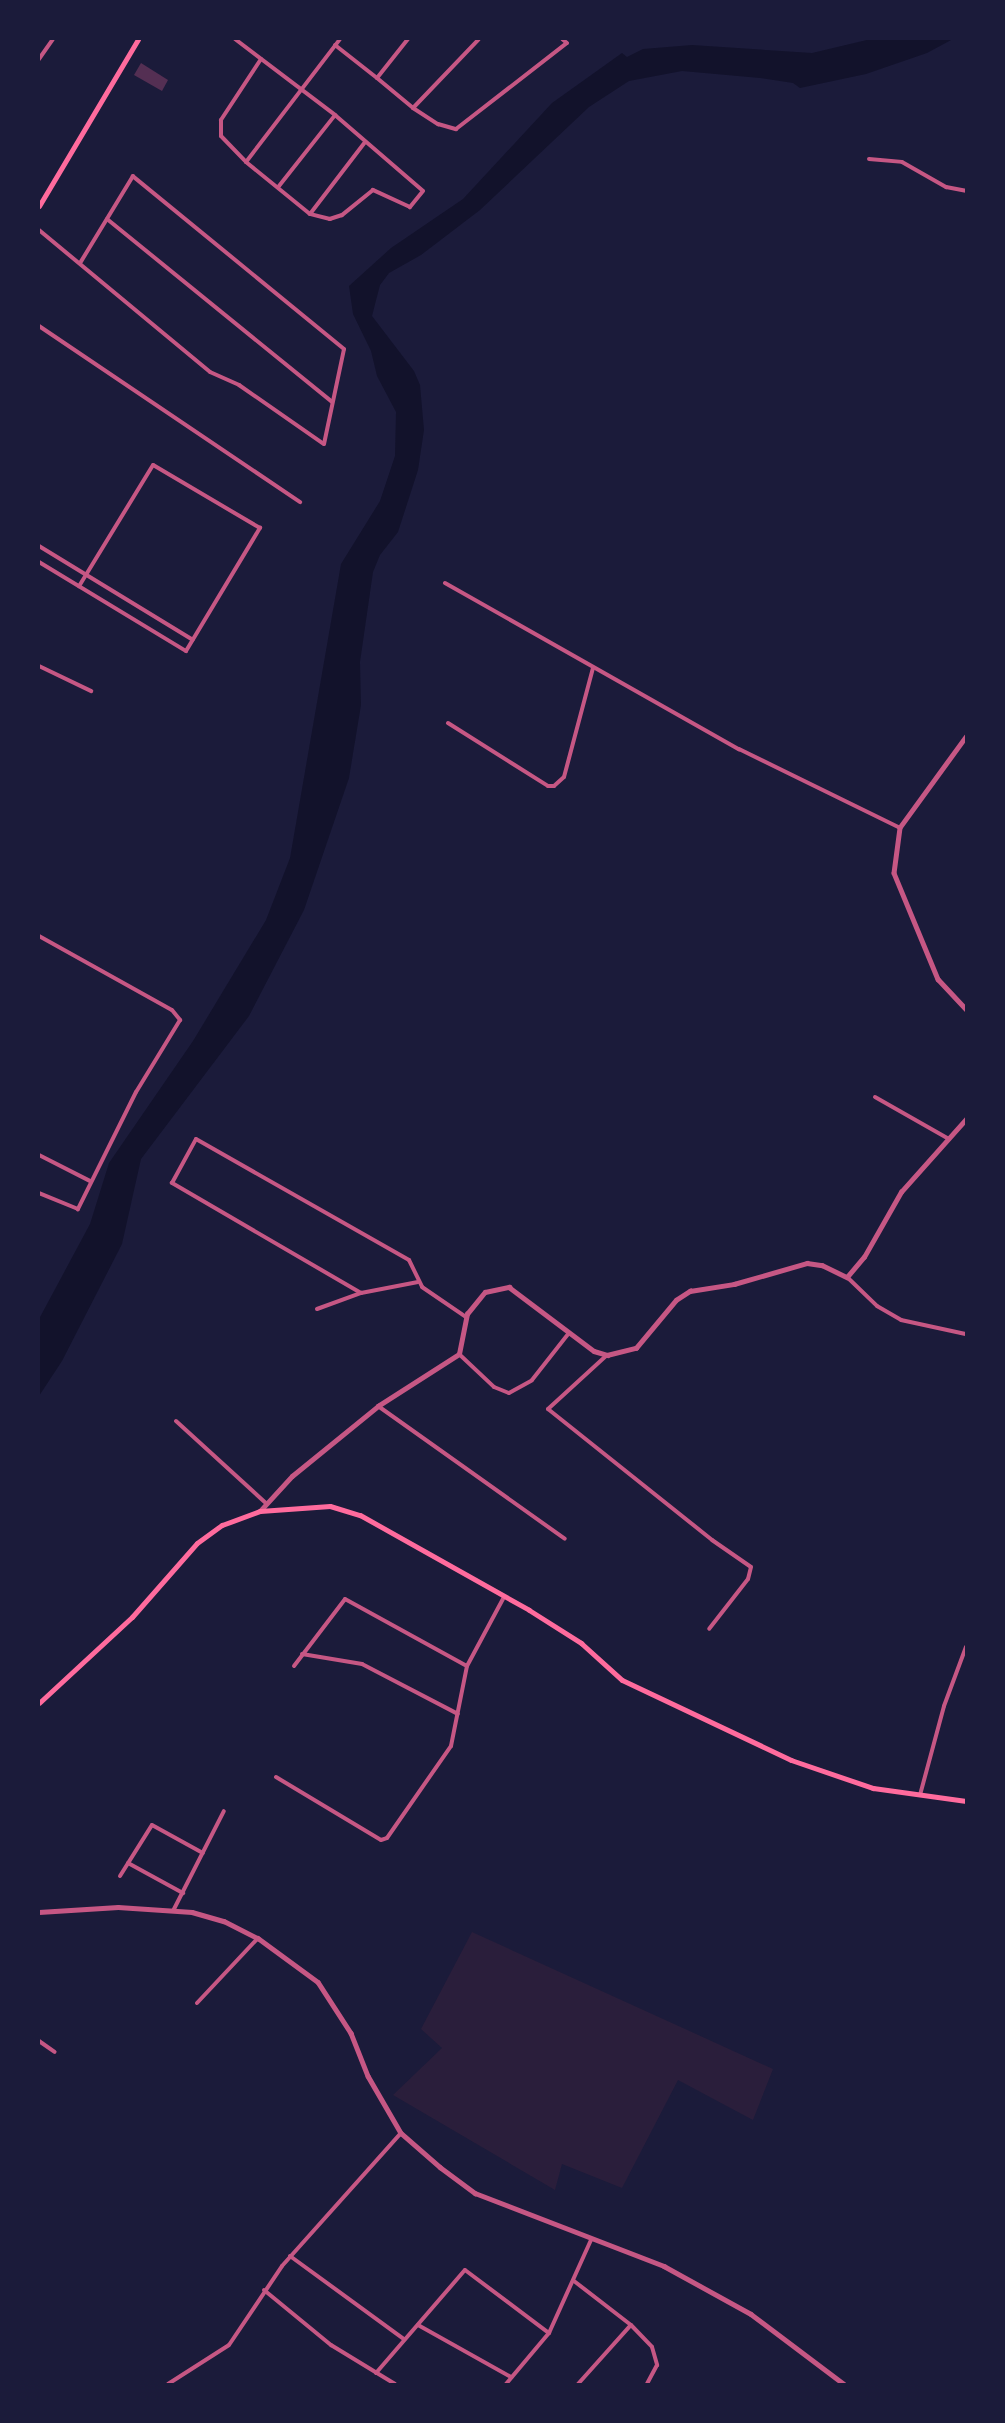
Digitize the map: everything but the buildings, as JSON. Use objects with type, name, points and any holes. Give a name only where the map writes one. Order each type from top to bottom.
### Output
[{"type":"main road","points":[[39,206],[138,39]]},
{"type":"main road","points":[[39,1703],[132,1617],[197,1543],[222,1525],[260,1511],[330,1506],[360,1515],[504,1597],[581,1644],[622,1680],[791,1761],[864,1786],[966,1801]]},
{"type":"street","points":[[39,59],[53,39]]},
{"type":"street","points":[[235,39],[335,115],[421,187],[423,195],[416,204],[402,206],[373,190],[342,215],[330,219],[310,214],[279,186],[246,162],[219,129],[221,120],[261,59]]},
{"type":"street","points":[[246,162],[302,92],[340,39]]},
{"type":"street","points":[[377,78],[408,39]]},
{"type":"street","points":[[413,108],[479,39]]},
{"type":"street","points":[[335,45],[413,108],[438,124],[456,129],[567,43],[562,39]]},
{"type":"street","points":[[279,186],[335,115]]},
{"type":"street","points":[[310,214],[365,142]]},
{"type":"street","points":[[869,159],[902,162],[946,187],[966,191]]},
{"type":"street","points":[[39,230],[210,372],[239,385],[324,444],[344,349],[133,176],[80,263]]},
{"type":"street","points":[[107,219],[332,402]]},
{"type":"street","points":[[39,326],[300,502]]},
{"type":"street","points":[[39,562],[186,651],[260,528],[153,465],[79,586]]},
{"type":"street","points":[[39,546],[193,640]]},
{"type":"street","points":[[445,583],[740,749],[900,828]]},
{"type":"street","points":[[39,666],[91,691]]},
{"type":"street","points":[[448,723],[548,786],[554,786],[564,777],[593,668]]},
{"type":"street","points":[[966,737],[900,828],[894,873],[939,979],[966,1009]]},
{"type":"street","points":[[39,936],[172,1010],[180,1020],[90,1181],[78,1209],[39,1193]]},
{"type":"street","points":[[875,1097],[950,1139]]},
{"type":"street","points":[[847,1277],[864,1257],[901,1192],[922,1165],[950,1139],[966,1119]]},
{"type":"street","points":[[361,1293],[172,1183],[196,1139],[399,1253],[413,1263],[418,1282],[466,1317]]},
{"type":"street","points":[[39,1155],[90,1181]]},
{"type":"street","points":[[260,1511],[292,1476],[378,1406],[459,1354],[466,1317],[485,1292],[509,1287],[597,1353],[607,1355],[636,1348],[676,1300],[690,1291],[734,1284],[807,1263],[822,1265],[847,1277],[877,1306],[900,1320],[966,1334]]},
{"type":"street","points":[[317,1309],[361,1293],[418,1282]]},
{"type":"street","points":[[459,1354],[494,1387],[509,1392],[531,1380],[569,1333]]},
{"type":"street","points":[[607,1355],[548,1409],[712,1540],[751,1567],[748,1579],[709,1629]]},
{"type":"street","points":[[378,1406],[565,1539]]},
{"type":"street","points":[[176,1421],[267,1504]]},
{"type":"street","points":[[276,1777],[381,1840],[387,1838],[451,1746],[467,1666],[504,1597]]},
{"type":"street","points":[[294,1666],[345,1599],[467,1666]]},
{"type":"street","points":[[920,1795],[944,1706],[966,1647]]},
{"type":"street","points":[[302,1654],[362,1664],[458,1714]]},
{"type":"street","points":[[173,1911],[224,1811]]},
{"type":"street","points":[[120,1876],[152,1825],[203,1853]]},
{"type":"street","points":[[128,1863],[183,1893]]},
{"type":"street","points":[[39,1912],[118,1907],[173,1911],[224,1921],[258,1938],[318,1982],[351,2033],[369,2076],[401,2133],[475,2193],[591,2240],[664,2266],[751,2314],[844,2384]]},
{"type":"street","points":[[197,2002],[258,1938]]},
{"type":"street","points":[[39,2041],[56,2052]]},
{"type":"street","points":[[168,2384],[229,2345],[264,2290],[290,2256],[401,2133]]},
{"type":"street","points":[[506,2384],[549,2333],[591,2240]]},
{"type":"street","points":[[290,2256],[404,2339]]},
{"type":"street","points":[[376,2373],[465,2270],[549,2333]]},
{"type":"street","points":[[574,2282],[631,2325],[652,2347],[656,2357],[655,2374],[647,2384]]},
{"type":"street","points":[[264,2290],[331,2345],[395,2384]]},
{"type":"street","points":[[418,2325],[511,2377]]},
{"type":"street","points":[[578,2384],[631,2325]]},
{"type":"shaded area","points":[[871,39],[953,39],[927,53],[866,74],[800,88],[793,83],[760,78],[682,71],[629,81],[589,107],[480,210],[421,255],[389,273],[380,285],[372,316],[414,371],[420,385],[424,430],[418,470],[398,532],[380,555],[373,572],[360,662],[361,705],[349,778],[304,910],[249,1016],[141,1159],[122,1244],[62,1361],[39,1396],[39,1319],[90,1224],[109,1163],[193,1041],[266,920],[290,858],[341,564],[380,501],[395,456],[396,412],[377,376],[371,351],[353,314],[349,286],[391,248],[463,199],[552,103],[622,53],[627,57],[643,49],[692,45],[812,53]]},
{"type":"shaded area","points":[[472,1932],[773,2069],[753,2120],[678,2080],[622,2188],[562,2164],[555,2190],[393,2095],[442,2048],[421,2029]]}]
